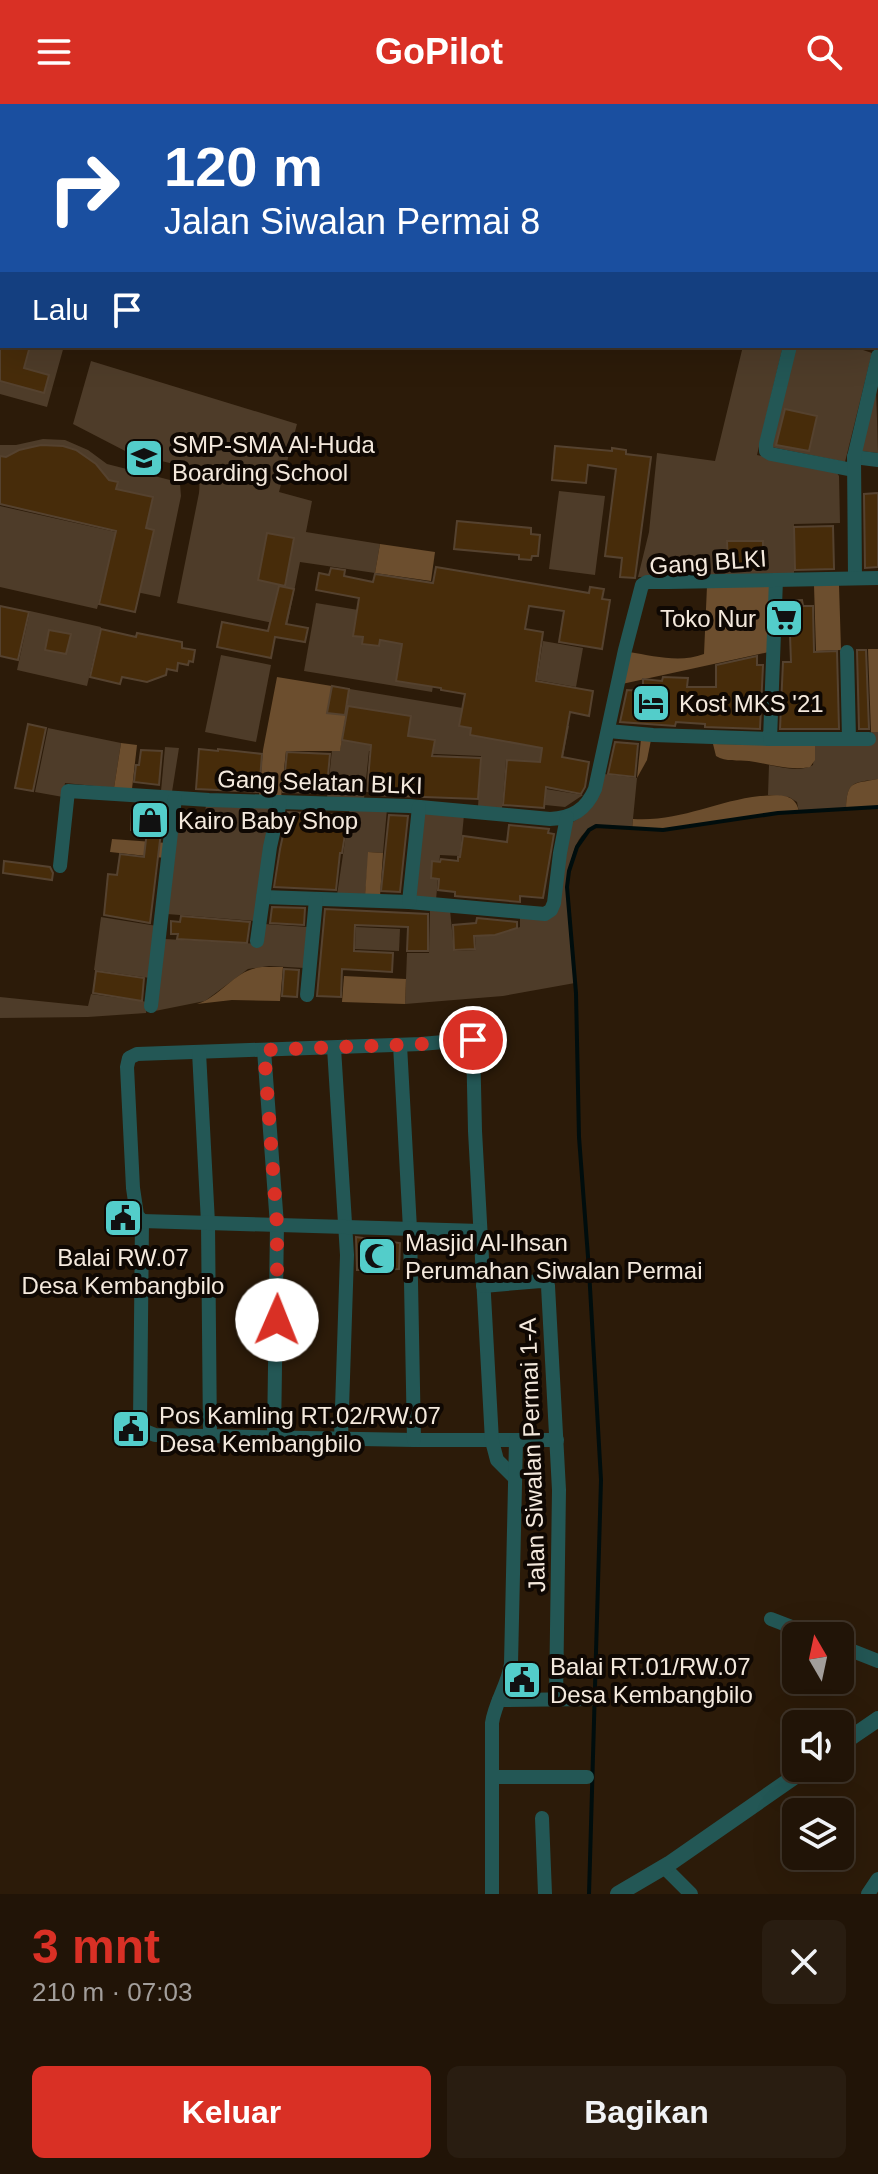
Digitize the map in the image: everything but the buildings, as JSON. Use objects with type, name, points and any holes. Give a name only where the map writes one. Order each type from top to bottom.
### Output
[{"type":"street","points":[[790,348],[766,451],[854,463],[878,460]]},
{"type":"street","points":[[855,578],[854,463],[878,355]]},
{"type":"street","name":"Gang BLKI","points":[[569,816],[584,806],[595,789],[642,585],[651,582],[878,578]]},
{"type":"street","points":[[770,739],[776,580]]},
{"type":"street","points":[[847,652],[849,739]]},
{"type":"street","points":[[608,731],[690,737],[869,739]]},
{"type":"street","name":"Gang Selatan BLKI","points":[[60,866],[68,791],[419,807],[550,819],[569,816]]},
{"type":"street","points":[[151,1006],[175,798]]},
{"type":"street","points":[[257,941],[273,829],[280,802]]},
{"type":"street","points":[[409,902],[419,807]]},
{"type":"street","points":[[263,897],[409,902],[539,915],[548,913],[554,903],[560,853],[569,816]]},
{"type":"street","points":[[307,995],[316,899]]},
{"type":"street","points":[[500,1037],[400,1045],[137,1054],[129,1058],[133,1188],[137,1215],[142,1221],[139,1416],[142,1428],[155,1435],[557,1440]]},
{"type":"street","points":[[473,1040],[492,1441],[497,1460],[515,1478]]},
{"type":"street","points":[[400,1045],[410,1229],[414,1440]]},
{"type":"street","points":[[334,1048],[346,1227],[347,1290],[341,1439]]},
{"type":"street","points":[[264,1050],[277,1225],[274,1438]]},
{"type":"street","points":[[199,1052],[208,1223],[210,1437]]},
{"type":"street","points":[[142,1221],[480,1231]]},
{"type":"street","name":"Jalan Siwalan Permai 1-A","points":[[483,1286],[541,1281],[548,1286],[559,1515],[556,1694]]},
{"type":"street","points":[[492,1894],[492,1723],[493,1712],[511,1664],[516,1440]]},
{"type":"street","points":[[771,1619],[782,1623]]},
{"type":"street","points":[[854,1652],[878,1661]]},
{"type":"street","points":[[501,1695],[556,1694],[590,1699]]},
{"type":"street","points":[[854,1735],[878,1719]]},
{"type":"street","points":[[492,1777],[587,1777]]},
{"type":"street","points":[[618,1894],[664,1867],[787,1782]]},
{"type":"street","points":[[542,1818],[545,1894]]},
{"type":"street","points":[[664,1867],[691,1894]]},
{"type":"street","points":[[868,1894],[878,1879]]},
{"type":"shaded area","points":[[0,348],[63,348],[47,407],[0,394]]},
{"type":"shaded area","points":[[743,348],[783,348],[757,455],[837,473],[840,523],[794,524],[794,573],[638,577],[649,532],[657,453],[715,461]]},
{"type":"shaded area","points":[[796,348],[857,348],[872,353],[845,462],[771,447]]},
{"type":"shaded area","points":[[91,361],[297,424],[279,492],[312,501],[306,532],[380,544],[375,573],[300,562],[287,626],[177,603],[199,493],[199,479],[190,468],[129,453],[73,424]]},
{"type":"shaded area","points":[[876,385],[878,453],[860,451]]},
{"type":"shaded area","points":[[43,439],[65,440],[88,450],[107,464],[180,484],[181,496],[160,597],[103,585],[97,609],[0,587],[0,506],[116,532],[118,521],[0,495],[0,445]]},
{"type":"shaded area","points":[[559,491],[605,496],[595,575],[549,569]]},
{"type":"shaded area","points":[[380,544],[435,552],[431,581],[375,573]]},
{"type":"shaded area","points":[[771,585],[769,652],[622,684],[629,652],[676,658],[704,654],[707,586]]},
{"type":"shaded area","points":[[814,585],[839,585],[841,650],[816,651]]},
{"type":"shaded area","points":[[316,603],[443,624],[432,692],[304,671]]},
{"type":"shaded area","points":[[30,611],[101,627],[87,686],[17,670]]},
{"type":"shaded area","points":[[543,641],[583,648],[576,687],[537,680]]},
{"type":"shaded area","points":[[868,649],[878,649],[878,732],[871,732]]},
{"type":"shaded area","points":[[221,655],[271,665],[256,742],[205,732]]},
{"type":"shaded area","points":[[277,677],[350,689],[340,751],[286,751],[281,798],[259,797],[263,750]]},
{"type":"shaded area","points":[[350,689],[569,726],[563,757],[550,754],[547,770],[506,760],[502,809],[478,807],[481,756],[369,751],[364,799],[327,798],[332,750],[340,750]]},
{"type":"shaded area","points":[[48,728],[121,743],[114,788],[65,783],[63,797],[35,792]]},
{"type":"shaded area","points":[[871,732],[878,732],[878,779],[853,785],[848,793],[846,809],[799,812],[797,802],[789,797],[768,795],[769,765],[792,769],[808,767],[813,765],[815,745],[871,743]]},
{"type":"shaded area","points":[[641,739],[651,740],[647,760],[637,778]]},
{"type":"shaded area","points":[[121,743],[137,745],[132,789],[114,788]]},
{"type":"shaded area","points":[[713,744],[815,745],[815,760],[810,767],[795,768],[728,760],[716,756]]},
{"type":"shaded area","points":[[165,747],[179,748],[172,792],[161,791]]},
{"type":"shaded area","points":[[604,774],[637,778],[632,829],[608,825],[594,827],[581,836],[573,853],[568,898],[575,983],[503,996],[405,1004],[407,953],[429,953],[430,908],[450,910],[454,951],[476,950],[475,936],[495,935],[520,927],[520,917],[546,919],[571,823],[590,808]]},
{"type":"shaded area","points":[[878,779],[878,807],[846,809],[848,793],[853,785]]},
{"type":"shaded area","points":[[546,789],[583,795],[565,807],[545,805]]},
{"type":"shaded area","points":[[760,796],[790,798],[799,812],[695,826],[632,829],[633,819],[666,817]]},
{"type":"shaded area","points":[[206,805],[272,808],[255,921],[167,914],[177,828],[203,830]]},
{"type":"shaded area","points":[[350,807],[387,809],[383,853],[369,852],[365,896],[337,895]]},
{"type":"shaded area","points":[[423,811],[464,815],[460,856],[440,855],[436,900],[414,898]]},
{"type":"shaded area","points":[[112,839],[167,843],[165,858],[110,852]]},
{"type":"shaded area","points":[[368,852],[383,853],[380,897],[365,896]]},
{"type":"shaded area","points":[[101,917],[157,926],[150,978],[94,970]]},
{"type":"shaded area","points":[[264,924],[308,927],[305,968],[269,966],[248,969],[205,1001],[155,1011],[164,939],[261,944]]},
{"type":"shaded area","points":[[356,927],[400,929],[399,951],[355,949]]},
{"type":"shaded area","points":[[262,967],[283,967],[280,1001],[232,1000],[197,1004],[244,972]]},
{"type":"shaded area","points":[[344,976],[406,979],[405,1004],[342,1002]]},
{"type":"shaded area","points":[[91,994],[148,1002],[146,1013],[0,1018],[0,997],[88,1006]]},
{"type":"waterway","points":[[589,1894],[601,1480],[579,1137],[576,993],[567,887],[569,871],[577,847],[589,830],[596,826],[663,830],[778,813],[878,807]]},
{"type":"place","name":"SMP-SMA Al-Huda Boarding School","points":[[144,458]]},
{"type":"place","name":"Toko Nur","points":[[784,618]]},
{"type":"place","name":"Kost MKS '21","points":[[651,703]]},
{"type":"place","name":"Kairo Baby Shop","points":[[150,820]]},
{"type":"place","name":"Balai RW.07 Desa Kembangbilo","points":[[123,1218]]},
{"type":"place","name":"Masjid Al-Ihsan Perumahan Siwalan Permai","points":[[377,1256]]},
{"type":"place","name":"Pos Kamling RT.02/RW.07 Desa Kembangbilo","points":[[131,1429]]},
{"type":"place","name":"Balai RT.01/RW.07 Desa Kembangbilo","points":[[522,1680]]},
{"type":"route","points":[[277,1320],[277,1225],[264,1050],[473,1040]]}]
